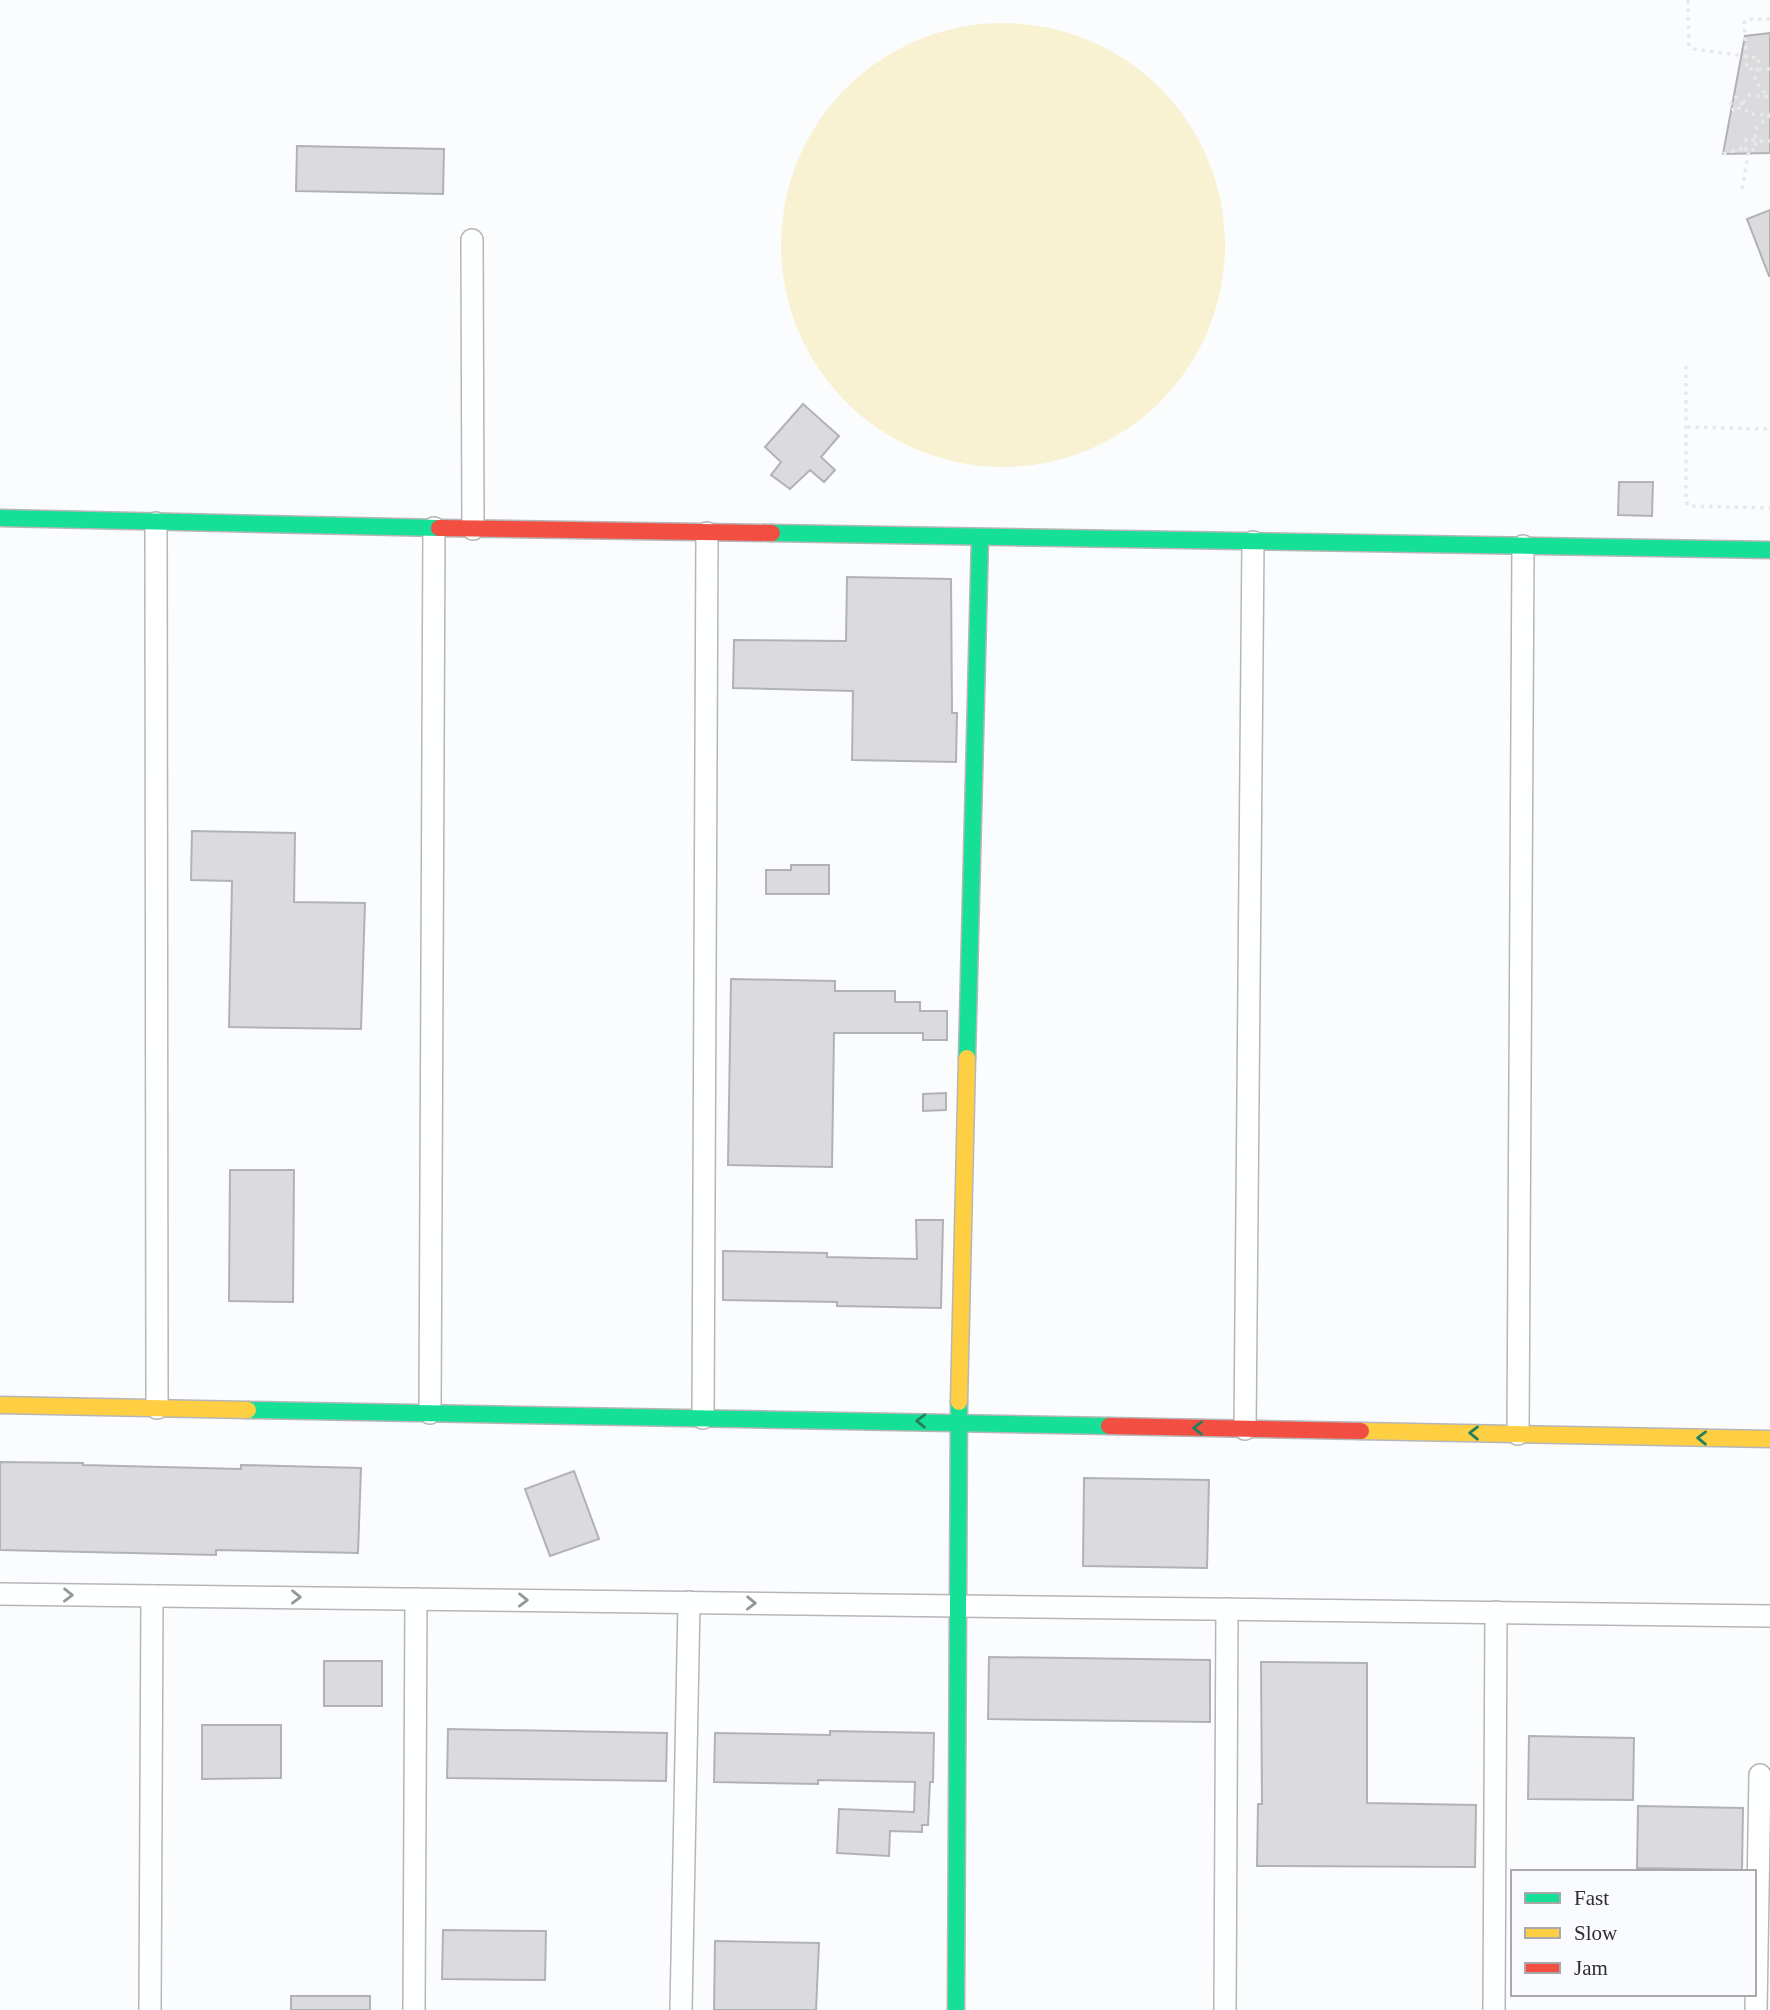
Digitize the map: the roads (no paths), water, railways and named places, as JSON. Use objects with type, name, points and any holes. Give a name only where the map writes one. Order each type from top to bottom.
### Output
[{"type":"street","points":[[472,240],[473,529]]},
{"type":"street","points":[[0,518],[473,529],[1770,550]]},
{"type":"street","points":[[156,523],[157,1408]]},
{"type":"street","points":[[430,1413],[434,528]]},
{"type":"street","points":[[703,1418],[707,533]]},
{"type":"street","points":[[956,2010],[958,1422],[980,537]]},
{"type":"street","points":[[1245,1429],[1253,542]]},
{"type":"street","points":[[1518,1434],[1522,546]]},
{"type":"street","points":[[0,1405],[1770,1439]]},
{"type":"street","points":[[0,1594],[1770,1616]]},
{"type":"street","points":[[150,2010],[152,1595]]},
{"type":"street","points":[[414,2010],[416,1599]]},
{"type":"street","points":[[681,2010],[689,1602]]},
{"type":"street","points":[[1225,2010],[1227,1609]]},
{"type":"street","points":[[1493,2010],[1496,1612]]},
{"type":"street","points":[[1756,2010],[1760,1775]]}]
